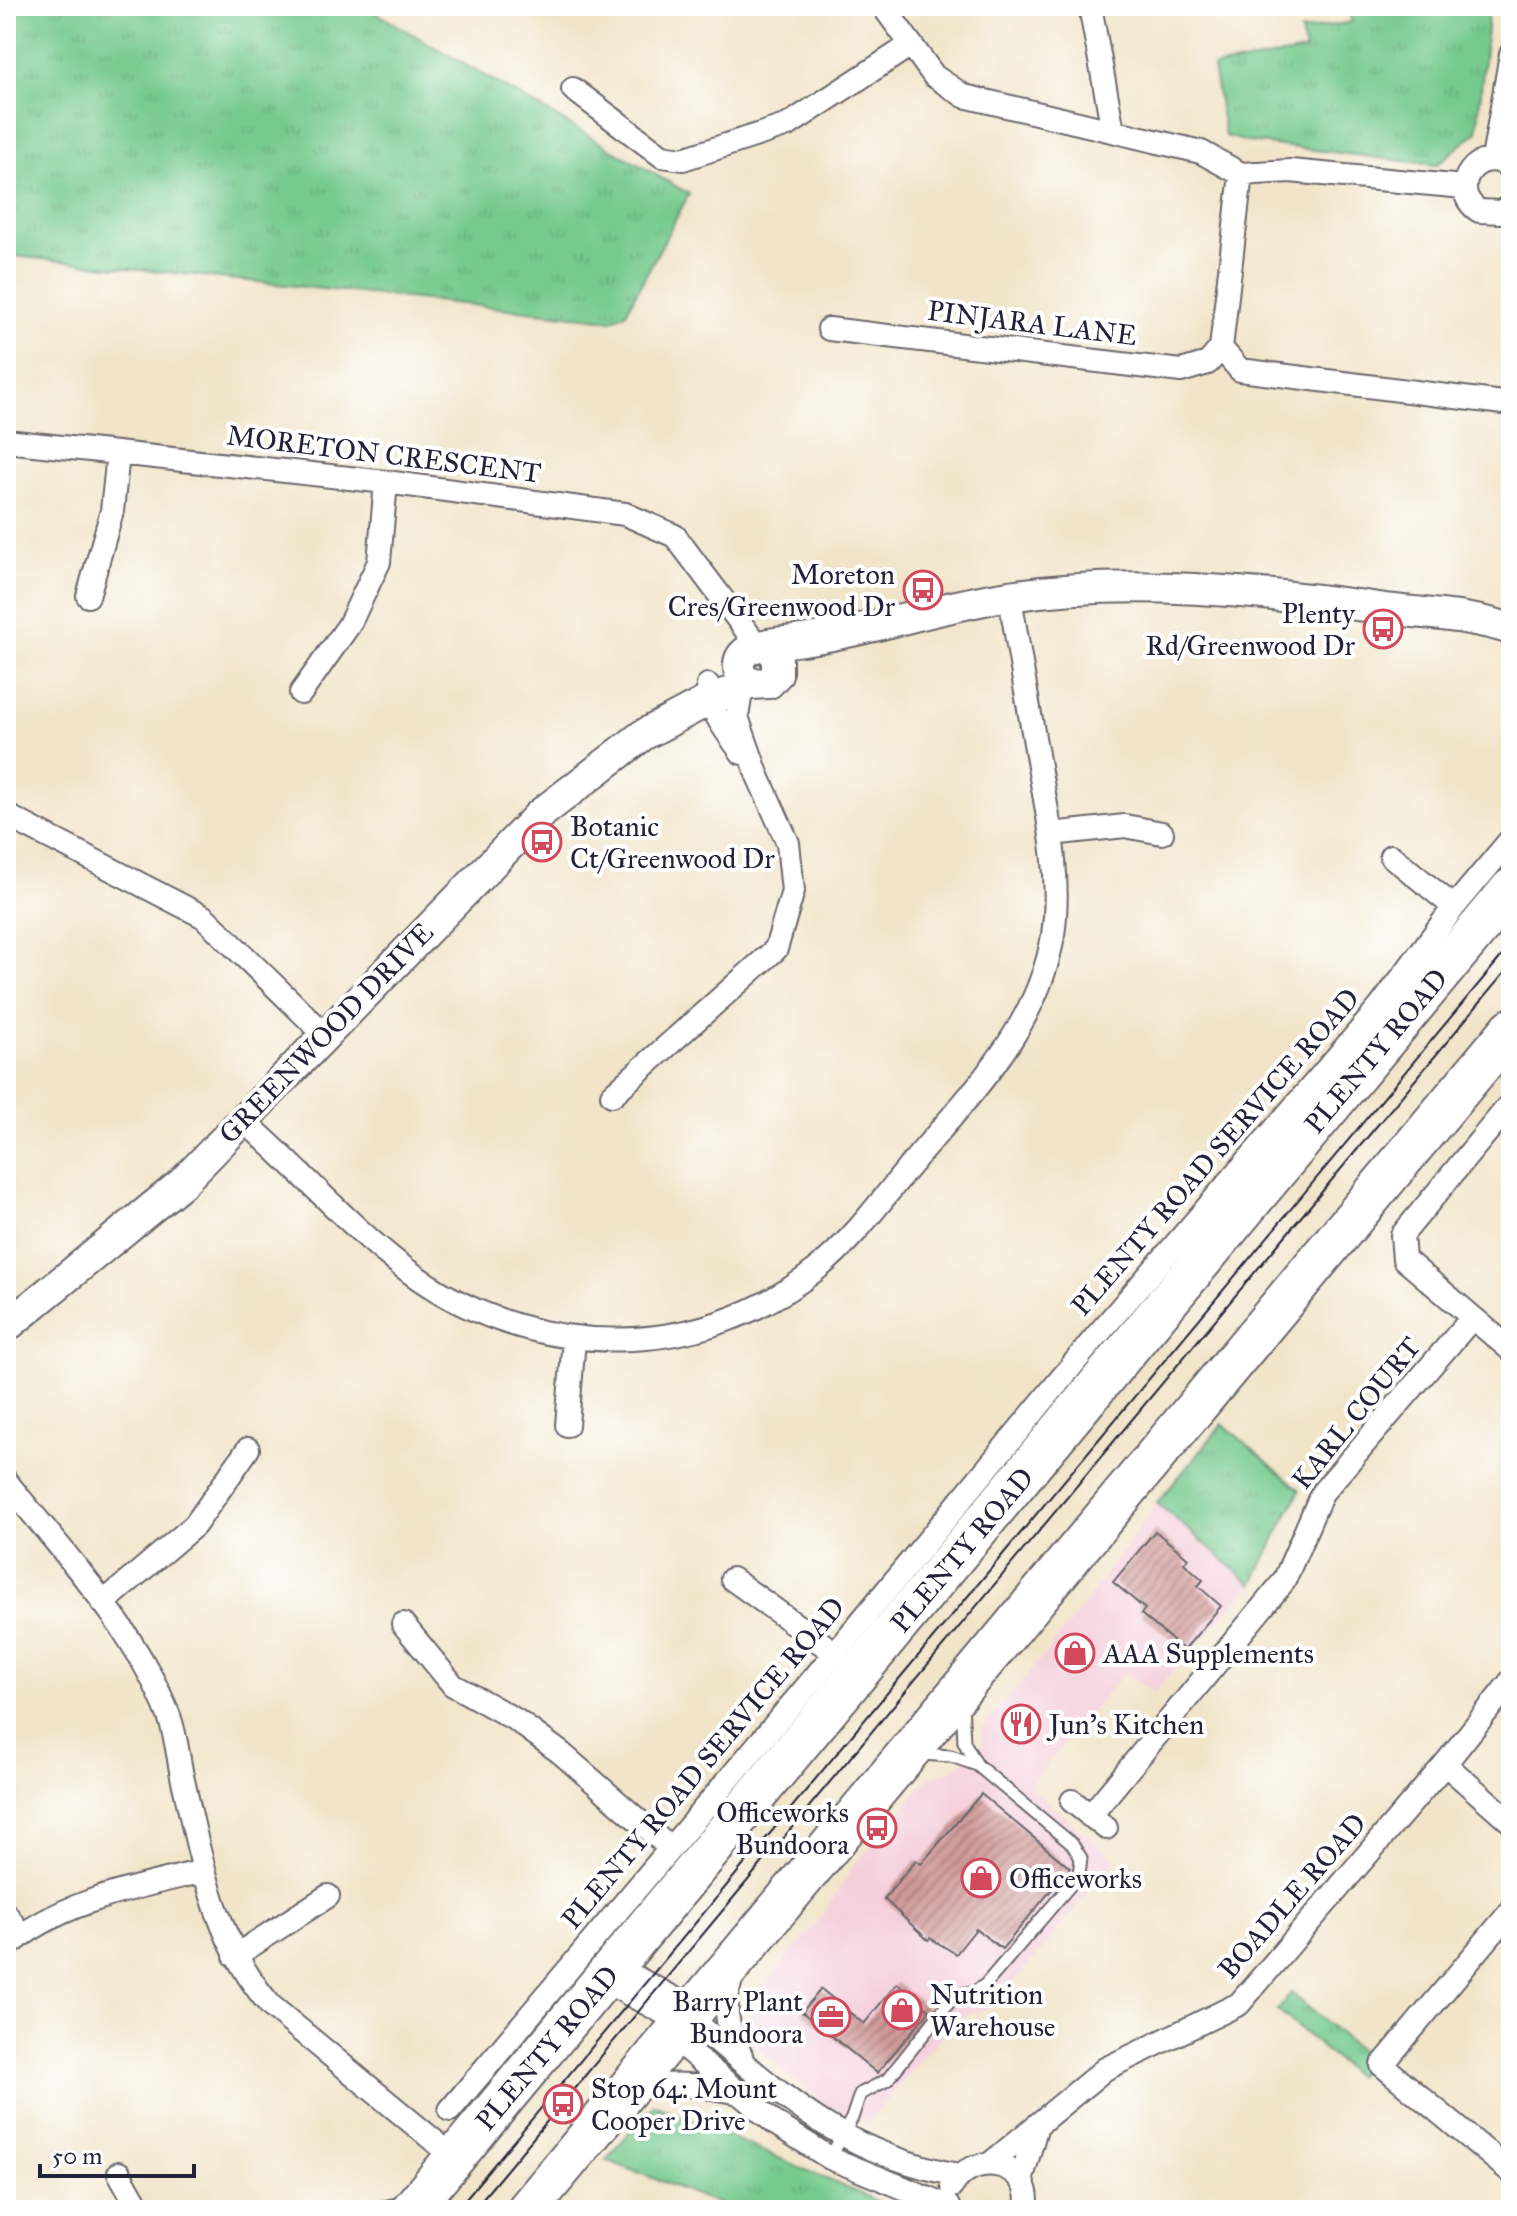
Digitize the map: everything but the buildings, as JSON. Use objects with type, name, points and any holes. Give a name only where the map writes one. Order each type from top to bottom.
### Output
[{"type":"highway","name":"PLENTY ROAD","points":[[411,2210],[609,1973],[974,1510],[1511,889]]},
{"type":"highway","points":[[527,2210],[1511,1029]]},
{"type":"highway","points":[[609,1973],[680,2026]]},
{"type":"street","points":[[883,6],[909,46],[934,76],[964,96],[1201,152],[1241,174],[1290,171],[1464,187]]},
{"type":"street","points":[[1090,6],[1113,131]]},
{"type":"street","points":[[573,89],[662,156],[683,159],[788,125],[909,46]]},
{"type":"street","points":[[1511,54],[1502,164],[1470,169],[1464,187],[1466,198],[1479,211],[1501,212],[1511,205]]},
{"type":"street","points":[[1241,174],[1221,348],[1240,370],[1511,404]]},
{"type":"street","name":"PINJARA LANE","points":[[829,329],[1181,371],[1208,363],[1221,348]]},
{"type":"street","name":"MORETON CRESCENT","points":[[6,441],[386,482],[625,514],[675,536],[720,596],[754,664]]},
{"type":"street","points":[[88,596],[112,511],[118,454]]},
{"type":"street","points":[[301,693],[349,625],[379,562],[386,482]]},
{"type":"street","name":"GREENWOOD DRIVE","points":[[6,1327],[182,1183],[539,815],[643,735],[678,703],[708,692],[754,664],[833,637],[938,608],[1010,596],[1096,587],[1183,587],[1478,620],[1511,629]]},
{"type":"street","points":[[243,1120],[390,1256],[441,1293],[509,1324],[574,1339],[657,1338],[727,1319],[789,1290],[838,1249],[990,1071],[1029,1014],[1039,990],[1052,936],[1056,893],[1051,834],[1010,596]]},
{"type":"street","points":[[612,1095],[776,949],[793,891],[788,843],[757,774],[737,717],[754,664]]},
{"type":"street","points":[[708,692],[718,721],[757,774]]},
{"type":"street","points":[[6,815],[204,917],[324,1034]]},
{"type":"street","points":[[1051,834],[1125,826],[1162,833]]},
{"type":"street","name":"PLENTY ROAD SERVICE ROAD","points":[[450,2110],[835,1653],[974,1510],[1093,1340],[1380,1007],[1454,907],[1511,839]]},
{"type":"street","points":[[1391,856],[1454,907]]},
{"type":"street","points":[[1511,1103],[1402,1235],[1404,1259],[1511,1350]]},
{"type":"street","name":"KARL COURT","points":[[1072,1801],[1098,1822],[1284,1581],[1322,1493],[1472,1318]]},
{"type":"street","points":[[567,1425],[574,1339]]},
{"type":"street","points":[[103,1603],[195,1525],[248,1449]]},
{"type":"street","points":[[6,1481],[103,1603],[132,1646],[169,1716],[215,1912],[235,1956],[271,2006],[456,2159]]},
{"type":"street","points":[[732,1579],[835,1653]]},
{"type":"street","points":[[403,1624],[453,1685],[516,1720],[561,1753],[670,1848]]},
{"type":"street","name":"BOADLE ROAD","points":[[991,2163],[1000,2152],[1105,2069],[1239,2004],[1445,1764],[1511,1681]]},
{"type":"street","points":[[1445,1764],[1511,1822]]},
{"type":"street","points":[[6,1914],[13,1941],[101,1897],[204,1871]]},
{"type":"street","points":[[235,1956],[328,1896]]},
{"type":"street","points":[[1511,1911],[1382,2065],[1511,2172]]},
{"type":"street","points":[[741,1953],[727,1989],[725,2014],[732,2039],[748,2067]]},
{"type":"street","points":[[680,2026],[748,2067],[801,2111],[839,2136],[925,2169],[959,2175]]},
{"type":"street","points":[[680,2026],[740,2093],[776,2124],[830,2158],[949,2208],[952,2184],[968,2167],[991,2163],[1002,2165],[1021,2181],[1026,2192],[1026,2210]]},
{"type":"street","points":[[490,2063],[497,2109]]},
{"type":"street","points":[[623,2093],[657,2083],[695,2084],[740,2093]]},
{"type":"street","points":[[1021,2181],[1037,2125]]},
{"type":"street","points":[[119,2173],[140,2210]]},
{"type":"lane","points":[[830,2158],[839,2136],[852,2118],[860,2094],[887,2080],[955,1995],[974,1992],[985,1985],[1072,1887],[1081,1868],[1079,1853],[1072,1844],[977,1765],[964,1742],[962,1687]]},
{"type":"lane","points":[[905,1756],[931,1754],[977,1765]]},
{"type":"lane","points":[[371,2210],[392,2205],[411,2210]]},
{"type":"shaded area","points":[[1157,1503],[1252,1584],[1154,1692],[1124,1673],[1029,1786],[1116,1860],[995,2005],[956,2019],[869,2122],[847,2117],[823,2103],[750,2043],[756,1995],[815,1926],[854,1866],[930,1776],[946,1773],[982,1747],[981,1730],[1077,1615]]},
{"type":"green space","points":[[6,6],[364,6],[689,194],[625,314],[611,320],[6,255]]},
{"type":"green space","points":[[1349,6],[1489,6],[1477,132],[1436,165],[1249,142],[1225,136],[1213,67],[1305,51],[1301,31],[1352,22]]},
{"type":"green space","points":[[1223,1424],[1300,1490],[1252,1584],[1157,1503]]},
{"type":"green space","points":[[1291,1993],[1370,2059],[1356,2076],[1277,2010]]},
{"type":"green space","points":[[654,2104],[898,2210],[735,2210],[606,2160]]},
{"type":"tram line","points":[[456,2210],[1511,945]]},
{"type":"tram line","points":[[473,2210],[1511,965]]},
{"type":"place","name":"Moreton Cres/Greenwood Dr","points":[[923,590]]},
{"type":"place","name":"Plenty Rd/Greenwood Dr","points":[[1383,629]]},
{"type":"place","name":"Botanic Ct/Greenwood Dr","points":[[542,842]]},
{"type":"place","name":"AAA Supplements","points":[[1075,1653]]},
{"type":"place","name":"Jun's Kitchen","points":[[1021,1724]]},
{"type":"place","name":"Officeworks Bundoora","points":[[877,1828]]},
{"type":"place","name":"Officeworks","points":[[981,1878]]},
{"type":"place","name":"Nutrition Warehouse","points":[[902,2010]]},
{"type":"place","name":"Barry Plant Bundoora","points":[[831,2017]]},
{"type":"place","name":"Stop 64: Mount Cooper Drive","points":[[563,2104]]}]
